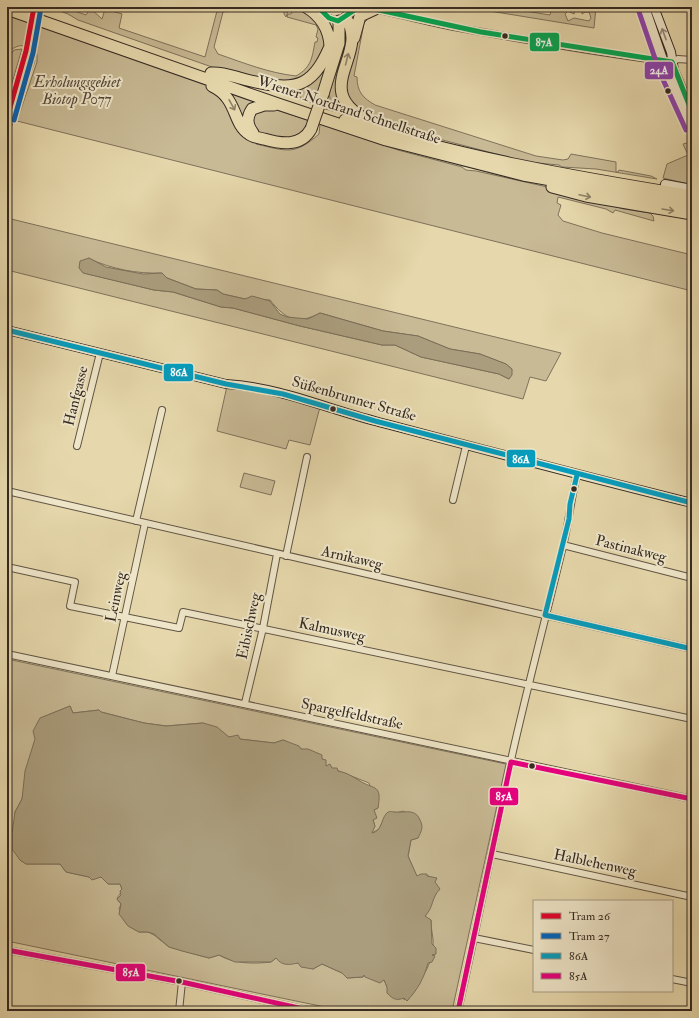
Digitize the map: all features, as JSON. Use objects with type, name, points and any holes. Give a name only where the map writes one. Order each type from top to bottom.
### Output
[{"type":"highway","name":"Wiener Nordrand Schnellstraße","points":[[25,7],[278,104],[393,142],[523,175],[692,205]]},
{"type":"highway","points":[[306,7],[320,17],[326,26],[333,46]]},
{"type":"highway","points":[[375,8],[360,16],[351,44],[341,85],[343,100],[352,111],[363,118],[387,128],[391,134]]},
{"type":"highway","name":"Wiener Nordrand Schnellstraße","points":[[7,9],[208,76],[391,134],[544,171],[692,196]]},
{"type":"highway","points":[[344,15],[333,46],[323,94],[311,129],[305,137],[294,142],[278,142],[249,134],[244,129],[228,98],[209,84],[208,76],[220,72],[247,80],[279,86],[301,84],[314,76],[333,46],[339,43],[344,15]]},
{"type":"highway","points":[[344,15],[351,31],[351,44]]},
{"type":"highway","points":[[256,137],[248,126],[248,114],[252,109],[258,106],[278,104]]},
{"type":"highway","points":[[544,171],[555,169],[591,172],[665,184]]},
{"type":"highway","points":[[523,175],[527,180],[580,195],[692,214]]},
{"type":"street","points":[[321,8],[344,15],[359,7]]},
{"type":"street","points":[[645,7],[664,60],[692,127]]},
{"type":"street","points":[[654,7],[671,52],[674,70],[692,112]]},
{"type":"street","points":[[375,8],[430,22],[586,51],[672,62],[678,59],[692,60]]},
{"type":"street","points":[[665,184],[692,189]]},
{"type":"street","name":"Süßenbrunner Straße","points":[[7,330],[226,384],[249,385],[297,397],[361,418],[577,475],[692,503]]},
{"type":"street","name":"Hanfgasse","points":[[77,446],[100,353]]},
{"type":"street","points":[[136,521],[162,410]]},
{"type":"street","points":[[453,500],[466,446]]},
{"type":"street","points":[[286,556],[307,457]]},
{"type":"street","points":[[458,1011],[511,762],[569,519],[570,504],[577,475]]},
{"type":"street","name":"Arnikaweg","points":[[7,491],[692,649]]},
{"type":"street","name":"Leinweg","points":[[112,676],[145,523]]},
{"type":"street","name":"Pastinakweg","points":[[563,545],[692,578]]},
{"type":"street","name":"Eibischweg","points":[[245,704],[263,628],[277,554]]},
{"type":"street","name":"Kalmusweg","points":[[7,567],[75,582],[70,606],[179,628],[183,612],[528,686],[692,719]]},
{"type":"street","name":"Spargelfeldstraße","points":[[7,654],[511,762],[692,799]]},
{"type":"street","name":"Halblehenweg","points":[[492,854],[692,897]]},
{"type":"street","points":[[474,938],[533,950]]},
{"type":"street","points":[[7,950],[182,982],[312,1011]]},
{"type":"street","points":[[673,979],[692,983]]},
{"type":"street","points":[[180,1011],[182,982]]},
{"type":"green space","points":[[49,7],[63,7],[86,15],[91,7],[91,9],[102,19],[105,9],[122,14],[119,28],[205,57],[218,7],[245,7],[223,12],[214,47],[218,54],[286,75],[296,76],[308,65],[315,42],[317,42],[318,38],[316,37],[318,29],[316,25],[287,17],[288,14],[291,14],[292,12],[288,11],[286,17],[284,14],[284,7],[302,9],[312,14],[327,40],[316,68],[292,83],[229,73],[78,20],[68,14]]},
{"type":"green space","points":[[465,7],[501,7],[550,15],[551,10],[575,11],[574,14],[568,11],[565,14],[568,21],[574,18],[589,21],[591,18],[589,12],[582,14],[582,11],[587,7],[596,7],[594,28]]},
{"type":"green space","name":"Erholungsgebiet Biotop P077","points":[[7,13],[210,86],[257,140],[256,144],[283,150],[296,149],[303,146],[319,134],[320,124],[398,150],[462,167],[466,170],[543,186],[624,209],[650,213],[653,216],[654,221],[615,210],[613,213],[606,209],[558,197],[557,203],[561,205],[558,215],[563,221],[602,233],[692,255],[692,291],[17,121],[37,62],[37,54],[26,46],[15,47],[7,53]]},
{"type":"green space","points":[[364,19],[367,20],[364,23],[354,76],[357,77],[358,87],[362,94],[367,100],[375,105],[536,156],[563,160],[568,159],[571,154],[616,162],[616,172],[619,170],[651,176],[657,179],[596,169],[562,167],[559,165],[527,162],[385,125],[364,116],[344,96],[358,28]]},
{"type":"green space","points":[[346,30],[349,31],[339,82],[355,117],[325,109],[330,99],[329,92],[340,60]]},
{"type":"green space","points":[[22,49],[7,100],[7,65],[9,57],[14,50]]},
{"type":"green space","points":[[28,51],[33,55],[35,61],[7,139],[7,124]]},
{"type":"green space","points":[[327,62],[315,105],[294,95],[257,85],[286,88]]},
{"type":"green space","points":[[225,90],[258,101],[245,123]]},
{"type":"green space","points":[[271,108],[310,121],[299,135],[293,138],[287,139],[257,133],[251,115]]},
{"type":"green space","points":[[687,143],[692,155],[692,185],[663,178],[667,164],[688,155],[683,144]]},
{"type":"green space","points":[[7,218],[561,353],[546,381],[530,377],[523,399],[7,270]],"holes":[[[88,258],[124,270],[143,273],[162,273],[167,278],[196,289],[217,290],[223,294],[245,299],[270,300],[281,312],[292,318],[305,319],[320,313],[383,331],[418,336],[450,349],[480,354],[506,364],[512,369],[509,379],[499,374],[421,357],[395,345],[382,345],[300,326],[233,308],[221,307],[173,292],[154,290],[84,273],[79,268]]]},
{"type":"green space","points":[[227,386],[236,386],[320,407],[310,445],[289,440],[286,449],[217,431]]},
{"type":"green space","points":[[244,473],[275,481],[271,495],[240,487]]},
{"type":"green space","points":[[7,659],[506,764],[452,1011],[344,1011],[7,941]],"holes":[[[70,706],[73,713],[99,710],[101,712],[144,723],[166,726],[203,723],[229,737],[274,743],[283,740],[301,749],[318,754],[326,766],[369,783],[378,808],[374,810],[373,820],[375,826],[371,832],[372,833],[379,829],[386,815],[404,811],[418,838],[411,840],[408,856],[417,877],[429,876],[438,889],[425,917],[431,920],[433,939],[432,956],[421,979],[405,1000],[387,987],[384,980],[364,974],[363,977],[347,978],[342,973],[322,964],[313,969],[298,963],[276,958],[271,962],[244,963],[219,955],[209,958],[169,947],[154,935],[148,932],[139,932],[132,928],[119,909],[121,904],[117,899],[122,890],[120,884],[108,884],[101,877],[89,877],[66,872],[60,864],[26,864],[20,860],[15,812],[22,799],[41,718]]]},
{"type":"shaded area","points":[[89,258],[106,267],[143,274],[162,273],[167,278],[196,289],[217,290],[223,294],[245,299],[252,296],[270,301],[280,314],[287,317],[308,319],[320,313],[383,331],[418,336],[450,349],[480,354],[506,364],[512,369],[512,375],[509,379],[499,374],[421,357],[395,345],[382,345],[300,326],[233,308],[221,307],[173,292],[154,290],[83,273],[79,268],[80,261]]},
{"type":"shaded area","points":[[70,706],[73,713],[99,710],[101,712],[144,723],[166,726],[203,723],[217,727],[229,737],[238,735],[240,739],[274,743],[283,740],[299,746],[301,749],[308,749],[322,755],[322,759],[326,760],[326,766],[330,764],[332,768],[337,768],[338,771],[373,787],[378,791],[378,808],[374,810],[377,818],[373,820],[375,826],[372,833],[378,830],[384,816],[388,812],[413,812],[418,816],[422,829],[418,838],[411,840],[408,856],[417,876],[427,874],[427,876],[437,878],[435,882],[440,889],[425,916],[431,920],[432,944],[436,948],[436,954],[432,955],[435,956],[432,962],[428,963],[425,974],[411,997],[407,1001],[404,998],[395,999],[387,993],[387,987],[384,980],[380,983],[365,977],[364,975],[363,977],[347,978],[342,973],[322,964],[313,969],[301,967],[298,963],[283,964],[276,958],[271,962],[235,962],[219,955],[209,958],[169,947],[154,934],[139,932],[128,926],[119,914],[121,904],[117,899],[121,895],[120,891],[122,889],[120,884],[108,884],[101,877],[92,880],[89,877],[66,872],[60,864],[26,864],[20,860],[12,849],[12,834],[15,812],[22,799],[25,771],[35,739],[33,731],[40,718]]},
{"type":"tram line","name":"26","points":[[7,118],[26,51],[34,7]]},
{"type":"tram line","name":"27","points":[[14,120],[33,53],[41,8]]},
{"type":"transit line","name":"87A","points":[[318,7],[329,18],[338,21],[359,7]]},
{"type":"transit line","name":"87A","points":[[365,7],[481,32],[672,62],[692,112]]},
{"type":"transit line","name":"24A","points":[[638,9],[660,73],[686,130]]},
{"type":"transit line","name":"86A","points":[[7,330],[226,384],[283,394],[375,421],[692,503]]},
{"type":"transit line","name":"86A","points":[[577,475],[570,504],[569,519],[545,615],[692,649]]},
{"type":"transit line","name":"85A","points":[[458,1011],[511,762],[692,799]]},
{"type":"transit line","name":"85A","points":[[7,950],[182,982],[312,1011]]}]
